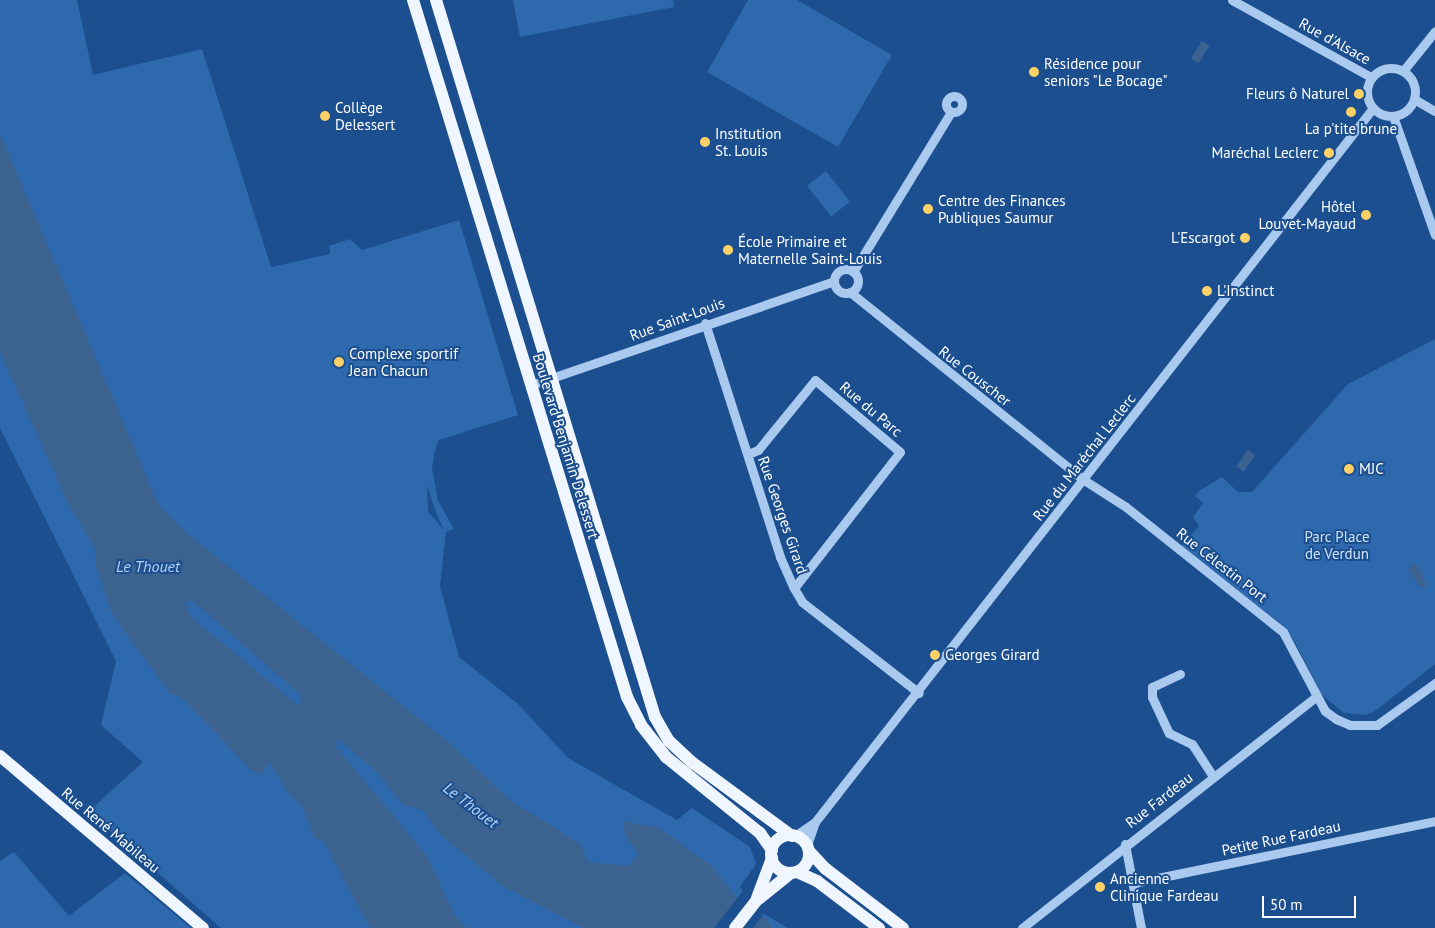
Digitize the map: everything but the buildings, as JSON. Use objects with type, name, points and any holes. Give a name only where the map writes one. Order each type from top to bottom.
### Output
[{"type":"main road","name":"Boulevard Benjamin Delessert","points":[[413,0],[620,676],[636,716],[666,757],[760,833],[772,854]]},
{"type":"main road","name":"Boulevard Benjamin Delessert","points":[[436,0],[659,725],[669,741],[693,763],[794,836]]},
{"type":"main road","name":"Rue René Mabileau","points":[[0,756],[203,928]]},
{"type":"main road","points":[[756,901],[779,839],[794,836],[808,848],[826,869],[904,928]]},
{"type":"main road","points":[[735,928],[756,901],[807,863],[808,848]]},
{"type":"main road","points":[[772,854],[779,869],[794,872],[817,881],[878,928]]},
{"type":"street","name":"Rue d'Alsace","points":[[1232,0],[1371,77]]},
{"type":"street","points":[[1403,71],[1435,31]]},
{"type":"street","points":[[1382,69],[1403,71],[1413,83],[1414,99],[1406,110],[1393,116],[1373,108],[1366,93],[1371,77],[1382,69]]},
{"type":"street","points":[[1414,99],[1435,111]]},
{"type":"street","name":"Rue du Maréchal Leclerc","points":[[794,836],[815,822],[918,693],[1373,108]]},
{"type":"street","points":[[853,272],[951,112]]},
{"type":"street","points":[[1393,116],[1435,235]]},
{"type":"street","points":[[841,270],[853,272],[858,282],[850,292],[840,292],[834,281],[841,270]]},
{"type":"street","name":"Rue Saint-Louis","points":[[531,385],[705,323],[834,281]]},
{"type":"street","name":"Rue Couscher","points":[[850,292],[1084,480]]},
{"type":"street","name":"Rue Georges Girard","points":[[705,323],[780,557],[802,602],[918,693]]},
{"type":"street","name":"Rue du Parc","points":[[748,454],[758,450],[815,380],[900,452],[794,588]]},
{"type":"street","name":"Rue Célestin Port","points":[[1084,480],[1126,507],[1283,632],[1324,711],[1336,719],[1350,724],[1377,725],[1435,682]]},
{"type":"street","points":[[1180,674],[1152,686],[1152,697],[1169,733],[1192,744],[1214,776]]},
{"type":"street","name":"Rue Fardeau","points":[[1022,928],[1125,844],[1316,696]]},
{"type":"street","name":"Petite Rue Fardeau","points":[[1133,883],[1435,821]]},
{"type":"street","name":"Rue du Maréchal Leclerc","points":[[808,848],[815,822]]},
{"type":"street","points":[[1125,844],[1141,928]]},
{"type":"green space","points":[[0,0],[77,0],[93,75],[202,49],[271,267],[330,254],[329,246],[350,239],[362,250],[459,220],[518,415],[439,440],[435,450],[432,468],[438,501],[454,529],[446,532],[440,586],[459,657],[518,704],[568,758],[677,820],[692,808],[750,847],[756,864],[740,887],[743,891],[737,898],[788,928],[221,928],[88,812],[143,762],[101,725],[116,661],[0,428]],"holes":[[[427,485],[444,530],[428,512]]]},
{"type":"green space","points":[[513,0],[673,0],[674,7],[520,37]]},
{"type":"green space","points":[[748,0],[797,0],[892,55],[838,147],[707,72]]},
{"type":"green space","points":[[826,171],[850,202],[831,217],[807,186]]},
{"type":"green space","name":"Parc Place de Verdun","points":[[1435,339],[1435,664],[1375,711],[1366,715],[1344,713],[1321,694],[1295,642],[1282,625],[1181,546],[1199,526],[1193,517],[1203,503],[1195,496],[1199,491],[1222,477],[1238,492],[1252,492],[1348,384]]},
{"type":"green space","points":[[14,852],[69,916],[125,873],[191,928],[0,928],[0,861]]},
{"type":"water","points":[[1202,41],[1210,46],[1199,64],[1191,59]]},
{"type":"water","name":"Le Thouet","points":[[0,134],[158,504],[190,536],[448,742],[510,800],[581,845],[588,862],[628,866],[639,855],[625,835],[623,821],[659,828],[712,866],[737,898],[767,919],[772,928],[584,928],[503,886],[441,835],[424,811],[403,804],[377,772],[338,739],[336,747],[427,856],[454,914],[466,928],[370,928],[324,842],[315,838],[302,807],[288,792],[269,762],[262,774],[251,770],[182,698],[170,693],[112,614],[95,564],[95,548],[69,505],[0,352]],"holes":[[[185,601],[193,601],[302,696],[302,703],[296,704],[191,617]]]},
{"type":"water","points":[[1248,450],[1255,455],[1244,471],[1236,466]]},
{"type":"water","points":[[1412,563],[1419,567],[1427,587],[1420,587],[1408,570]]},
{"type":"pier","points":[[739,896],[764,914],[753,928],[714,928]]},
{"type":"place","name":"Résidence pour seniors \"Le Bocage\"","points":[[1034,72]]},
{"type":"place","name":"Fleurs ô Naturel","points":[[1359,94]]},
{"type":"place","name":"La p'tite brune","points":[[1351,112]]},
{"type":"place","name":"Collège Delessert","points":[[325,116]]},
{"type":"place","name":"Institution St. Louis","points":[[705,142]]},
{"type":"place","name":"Maréchal Leclerc","points":[[1329,153]]},
{"type":"place","name":"Centre des Finances Publiques Saumur","points":[[928,209]]},
{"type":"place","name":"Hôtel Louvet-Mayaud","points":[[1366,215]]},
{"type":"place","name":"L'Escargot","points":[[1245,238]]},
{"type":"place","name":"École Primaire et Maternelle Saint-Louis","points":[[728,250]]},
{"type":"place","name":"L'Instinct","points":[[1207,291]]},
{"type":"place","name":"Complexe sportif Jean Chacun","points":[[339,362]]},
{"type":"place","name":"MJC","points":[[1349,469]]},
{"type":"place","name":"Georges Girard","points":[[935,655]]},
{"type":"place","name":"Ancienne Clinique Fardeau","points":[[1100,887]]}]
